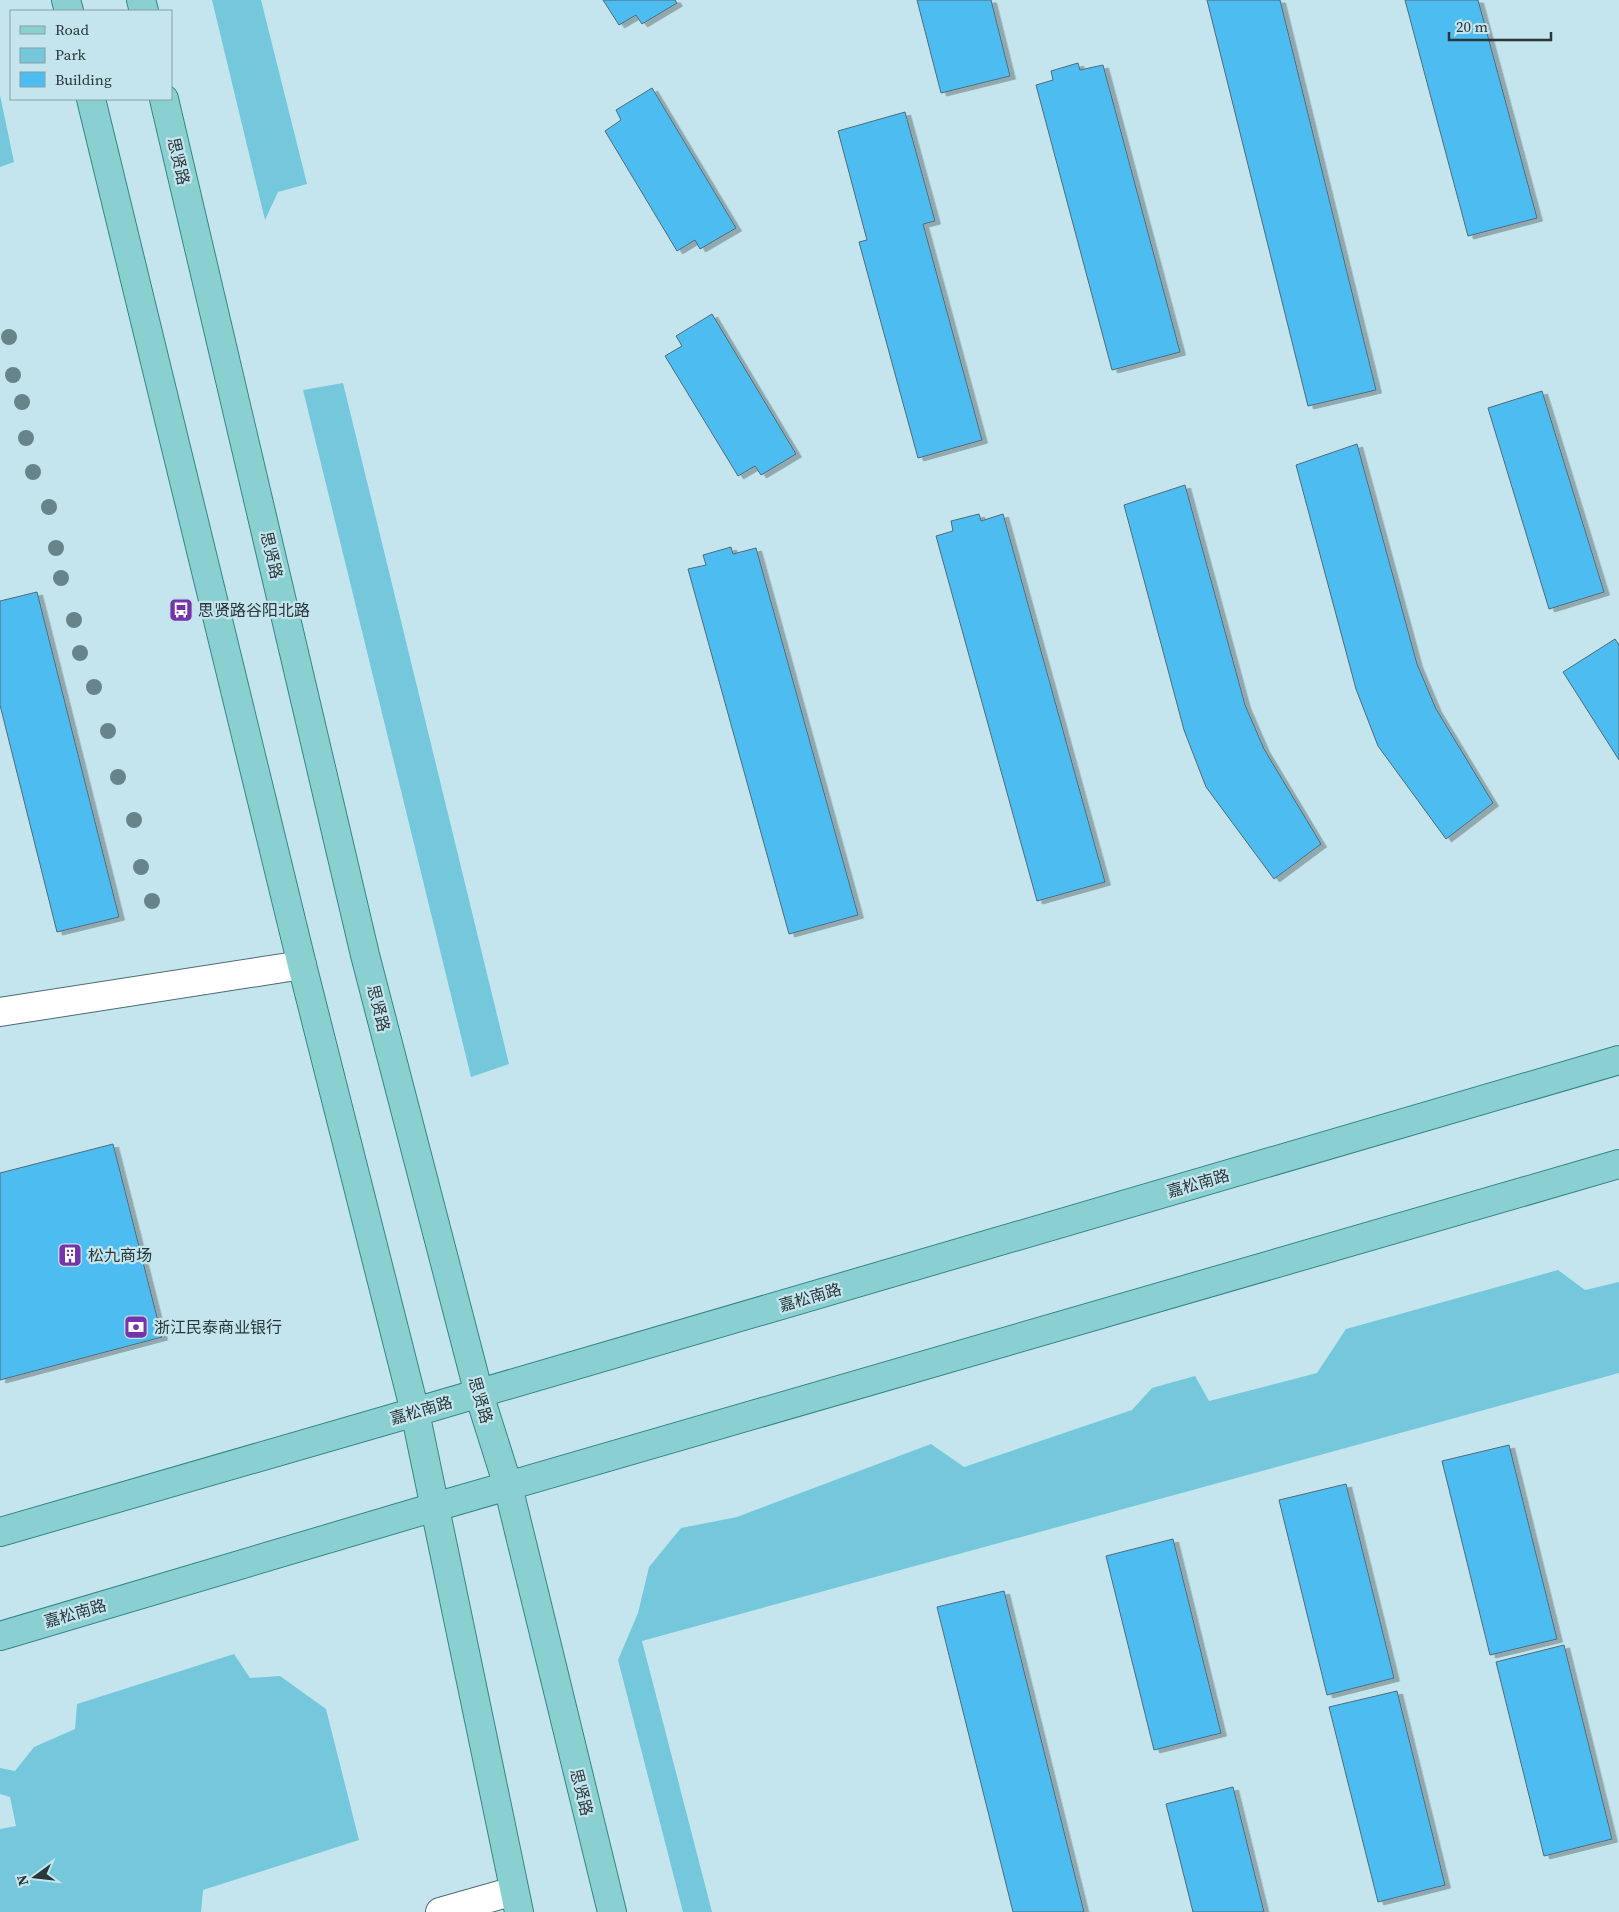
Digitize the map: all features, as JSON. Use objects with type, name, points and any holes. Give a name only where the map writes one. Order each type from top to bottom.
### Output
[{"type":"main road","points":[[90,100],[302,965],[415,1412],[516,1902]]},
{"type":"main road","name":"思贤路","points":[[164,100],[365,955],[479,1394],[508,1486],[612,1912]]},
{"type":"main road","name":"嘉松南路","points":[[0,1532],[479,1394],[1619,1060]]},
{"type":"main road","name":"嘉松南路","points":[[0,1636],[435,1507],[1619,1164]]},
{"type":"street","points":[[0,1012],[302,965]]},
{"type":"street","points":[[440,1912],[516,1902]]},
{"type":"green space","points":[[212,0],[261,0],[307,184],[278,192],[265,220]]},
{"type":"green space","points":[[0,95],[14,162],[0,167]]},
{"type":"green space","points":[[343,383],[509,1064],[471,1077],[303,390]]},
{"type":"green space","points":[[1558,1270],[1585,1290],[1619,1282],[1619,1373],[642,1641],[712,1912],[683,1912],[618,1660],[638,1613],[649,1567],[681,1528],[737,1517],[931,1444],[964,1467],[1132,1410],[1152,1388],[1195,1376],[1209,1401],[1317,1373],[1346,1329]]},
{"type":"green space","points":[[234,1654],[250,1678],[280,1676],[326,1709],[359,1840],[203,1890],[201,1912],[0,1912],[0,1829],[16,1826],[10,1797],[0,1794],[0,1768],[15,1771],[34,1747],[75,1729],[77,1704]]},
{"type":"building","points":[[603,0],[675,0],[677,3],[642,24],[636,15],[619,25]]},
{"type":"building","points":[[917,0],[991,0],[1010,76],[941,93]]},
{"type":"building","points":[[1207,0],[1280,0],[1376,390],[1308,406]]},
{"type":"building","points":[[1405,0],[1478,0],[1537,218],[1468,236]]},
{"type":"building","points":[[1078,63],[1080,70],[1103,65],[1180,352],[1112,370],[1036,85],[1053,80],[1051,71]]},
{"type":"building","points":[[652,88],[736,228],[700,249],[695,240],[677,251],[605,131],[621,120],[616,110]]},
{"type":"building","points":[[905,112],[935,221],[923,224],[982,440],[918,458],[859,242],[867,240],[838,131]]},
{"type":"building","points":[[712,314],[796,454],[761,475],[755,466],[738,476],[665,356],[682,346],[676,336]]},
{"type":"building","points":[[1542,391],[1604,592],[1549,609],[1488,408]]},
{"type":"building","points":[[1357,444],[1417,664],[1436,709],[1493,803],[1446,839],[1378,746],[1356,689],[1296,465]]},
{"type":"building","points":[[1185,485],[1245,705],[1264,749],[1321,844],[1274,879],[1206,787],[1184,730],[1124,505]]},
{"type":"building","points":[[979,514],[981,521],[1003,514],[1105,882],[1037,901],[936,536],[953,531],[951,521]]},
{"type":"building","points":[[731,547],[733,554],[756,548],[858,915],[789,934],[688,569],[706,565],[703,555]]},
{"type":"building","points":[[37,592],[119,917],[57,932],[0,705],[0,601]]},
{"type":"building","points":[[1615,639],[1619,645],[1619,760],[1563,672]]},
{"type":"building","name":"松九商场","points":[[113,1144],[162,1337],[0,1380],[0,1173]]},
{"type":"building","points":[[1509,1445],[1557,1639],[1490,1655],[1442,1461]]},
{"type":"building","points":[[1346,1484],[1394,1678],[1327,1695],[1279,1500]]},
{"type":"building","points":[[1173,1539],[1221,1733],[1154,1750],[1106,1556]]},
{"type":"building","points":[[1004,1591],[1084,1912],[1013,1912],[937,1607]]},
{"type":"building","points":[[1564,1645],[1612,1839],[1544,1856],[1496,1662]]},
{"type":"building","points":[[1397,1691],[1445,1885],[1378,1902],[1329,1707]]},
{"type":"building","points":[[1233,1787],[1264,1912],[1193,1912],[1166,1804]]},
{"type":"place","name":"思贤路谷阳北路","points":[[181,610]]},
{"type":"place","name":"松九商场","points":[[70,1255]]},
{"type":"place","name":"浙江民泰商业银行","points":[[136,1327]]}]
